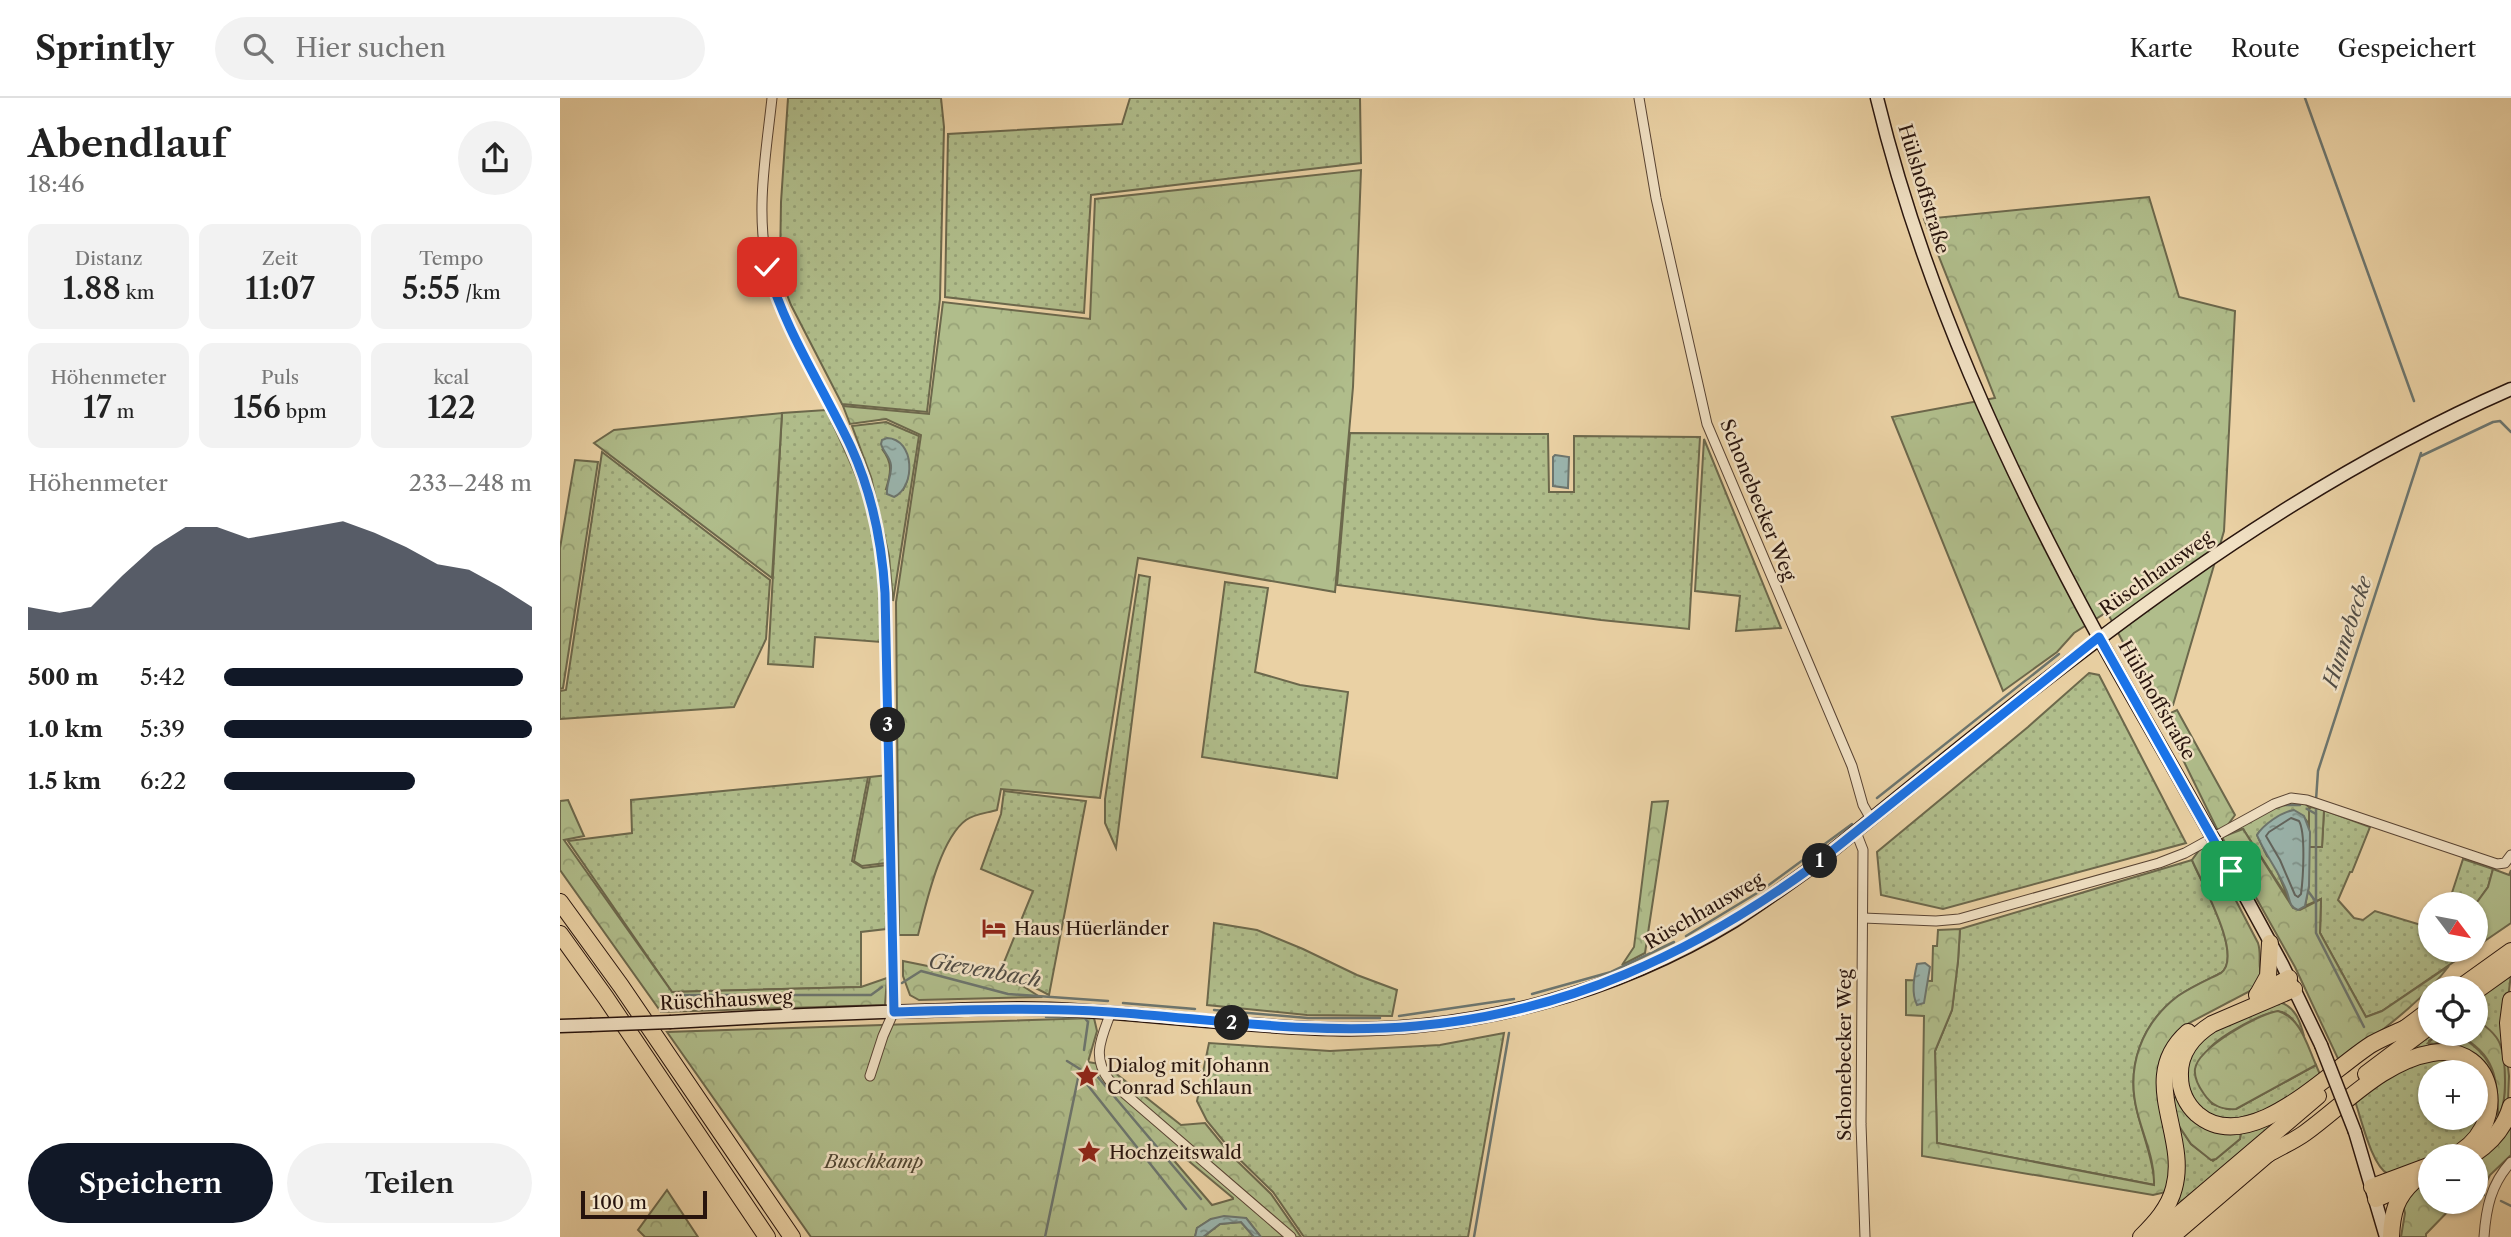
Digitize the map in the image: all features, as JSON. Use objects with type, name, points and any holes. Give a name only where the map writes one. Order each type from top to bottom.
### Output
[{"type":"highway","points":[[560,902],[621,986],[792,1237]]},
{"type":"highway","points":[[560,934],[767,1237]]},
{"type":"highway","points":[[2259,994],[2270,969],[2270,943]]},
{"type":"highway","points":[[2476,976],[2511,951]]},
{"type":"highway","points":[[2488,982],[2511,966]]},
{"type":"highway","points":[[2141,1237],[2165,1209],[2176,1180],[2176,1157],[2165,1092],[2169,1057],[2181,1039],[2192,1029],[2259,994],[2291,984]]},
{"type":"highway","points":[[2291,984],[2212,1024],[2189,1045],[2181,1064],[2180,1085],[2187,1101],[2199,1115],[2213,1123],[2230,1126],[2267,1117],[2321,1084],[2372,1044],[2406,1028]]},
{"type":"highway","points":[[2511,1000],[2508,1023],[2511,1059]]},
{"type":"highway","points":[[2152,1237],[2294,1116],[2418,1019]]},
{"type":"highway","points":[[2171,1237],[2268,1154],[2418,1035]]},
{"type":"highway","points":[[2268,1154],[2303,1134],[2360,1090],[2394,1068],[2421,1055],[2442,1052],[2458,1055],[2476,1065],[2488,1083],[2492,1101],[2490,1120],[2472,1144]]},
{"type":"highway","points":[[2487,1144],[2505,1122],[2511,1106]]},
{"type":"highway","points":[[2374,1193],[2418,1171]]},
{"type":"highway","points":[[2374,1193],[2418,1179]]},
{"type":"highway","points":[[2389,1237],[2395,1205],[2402,1192],[2414,1181]]},
{"type":"main road","name":"Hülshoffstraße","points":[[1877,98],[1908,210],[1964,363],[2014,474],[2099,637],[2213,838],[2321,1045],[2355,1132],[2389,1237]]},
{"type":"main road","name":"Rüschhausweg","points":[[560,1026],[1007,1009],[1111,1012],[1335,1030],[1418,1026],[1486,1016],[1614,980],[1693,943],[1767,900],[2099,637],[2288,506],[2402,441],[2511,389]]},
{"type":"street","points":[[772,98],[762,207],[767,267],[774,293],[790,329],[851,447],[864,479],[883,559],[894,1012],[870,1076]]},
{"type":"street","name":"Schonebecker Weg","points":[[1639,98],[1656,198],[1707,425],[1852,766],[1863,805],[1871,819]]},
{"type":"street","points":[[1863,918],[1947,921],[1972,916],[2160,863],[2185,853],[2274,804],[2291,799],[2307,800],[2497,864],[2505,863],[2511,855]]},
{"type":"street","name":"Schonebecker Weg","points":[[1856,832],[1863,850],[1861,1124],[1865,1237]]},
{"type":"street","points":[[1111,1012],[1102,1038],[1099,1058],[1109,1080],[1292,1237]]},
{"type":"street","points":[[2484,1237],[2486,1211],[2491,1193],[2511,1162]]},
{"type":"green space","points":[[788,98],[941,98],[944,127],[940,299],[927,412],[842,404],[791,305],[780,265]]},
{"type":"green space","points":[[1130,98],[1360,98],[1361,163],[1091,195],[1084,313],[945,297],[948,134],[1122,124]]},
{"type":"green space","points":[[1361,170],[1353,387],[1335,592],[1138,558],[1100,798],[1001,789],[997,810],[966,820],[949,842],[935,873],[918,935],[899,935],[896,602],[921,435],[886,419],[850,424],[843,406],[929,414],[943,302],[1090,319],[1095,199]]},
{"type":"green space","points":[[2149,197],[2179,297],[2235,311],[2224,531],[2173,705],[2160,712],[2107,612],[2074,633],[2057,652],[2003,691],[1892,417],[1995,398],[1924,219]]},
{"type":"green space","points":[[826,410],[859,484],[877,541],[882,581],[881,642],[815,637],[813,667],[768,664],[782,413]]},
{"type":"green space","points":[[782,413],[772,578],[594,443],[614,430]]},
{"type":"green space","points":[[886,422],[919,436],[893,601],[889,556],[871,477],[852,426]],"holes":[[[882,449],[909,469],[903,490],[886,489],[890,468]]]},
{"type":"green space","points":[[1350,433],[1548,434],[1549,492],[1574,492],[1574,436],[1700,437],[1689,629],[1337,585]]},
{"type":"green space","points":[[1704,439],[1781,628],[1736,631],[1740,596],[1695,591]]},
{"type":"green space","points":[[602,452],[770,580],[766,639],[734,707],[560,719],[560,691],[566,690]]},
{"type":"green space","points":[[575,460],[598,462],[563,688],[560,689],[560,548]]},
{"type":"green space","points":[[1139,575],[1150,577],[1116,848],[1105,823],[1105,799]]},
{"type":"green space","points":[[1225,582],[1268,588],[1255,672],[1300,685],[1348,692],[1337,778],[1202,757]]},
{"type":"green space","points":[[2089,673],[2099,675],[2186,843],[1943,909],[1881,895],[1877,852]]},
{"type":"green space","points":[[2177,710],[2235,815],[2227,826],[2218,831],[2162,717]]},
{"type":"green space","points":[[888,775],[886,863],[862,866],[854,861],[870,777]]},
{"type":"green space","points":[[868,777],[852,861],[863,868],[887,865],[886,929],[861,932],[861,987],[672,992],[568,841],[632,833],[631,800]]},
{"type":"green space","points":[[1004,791],[1086,801],[1049,995],[1024,982],[998,977],[1033,891],[981,869],[1001,814]]},
{"type":"green space","points":[[568,800],[584,836],[564,840],[672,992],[861,987],[887,978],[885,1005],[661,1012],[560,870],[560,801]]},
{"type":"green space","points":[[1668,801],[1645,953],[1622,965],[1634,947],[1652,802]]},
{"type":"green space","points":[[2302,801],[2310,808],[2309,824],[2298,813],[2289,813],[2265,826],[2257,835],[2267,856],[2274,863],[2289,900],[2243,829],[2230,832],[2281,803]]},
{"type":"green space","points":[[2311,807],[2324,810],[2322,847],[2309,847]]},
{"type":"green space","points":[[2324,810],[2370,827],[2338,900],[2354,918],[2363,920],[2375,911],[2418,924],[2418,962],[2453,962],[2433,976],[2418,976],[2418,986],[2382,1011],[2366,1017],[2320,933],[2321,899],[2305,906],[2309,886],[2309,847],[2322,847]]},
{"type":"green space","points":[[2243,829],[2293,908],[2300,910],[2321,899],[2320,933],[2366,1017],[2382,1011],[2418,987],[2418,1000],[2412,1006],[2340,1063],[2295,967],[2222,837]]},
{"type":"green space","points":[[2207,845],[2258,943],[2262,976],[2252,990],[2189,1023],[2172,1040],[2171,1163],[2166,1192],[2153,1195],[1922,1156],[1924,1016],[1906,1015],[1906,980],[1932,981],[1933,946],[1937,946],[1938,930],[1960,929],[1952,1010],[1935,1051],[1937,1143],[2154,1185],[2151,1157],[2134,1095],[2135,1063],[2146,1033],[2165,1007],[2178,996],[2221,973],[2227,964],[2227,951],[2218,918],[2192,860],[2200,849]]},
{"type":"green space","points":[[2463,859],[2493,869],[2484,892],[2452,892]]},
{"type":"green space","points":[[2192,860],[2218,918],[2227,951],[2227,964],[2221,973],[2178,996],[2165,1007],[2154,1020],[2139,1048],[2135,1063],[2134,1095],[2155,1185],[1937,1143],[1935,1051],[1952,1010],[1960,929]]},
{"type":"green space","points":[[2493,869],[2509,875],[2511,870],[2511,923],[2488,939],[2488,892],[2484,892]]},
{"type":"green space","points":[[1214,923],[1257,930],[1397,990],[1392,1016],[1307,1015],[1207,1005]]},
{"type":"green space","points":[[903,961],[1021,985],[1040,997],[919,1000],[910,995],[903,976]]},
{"type":"green space","points":[[2449,966],[2440,976],[2434,976]]},
{"type":"green space","points":[[2511,974],[2504,1031],[2509,1076],[2508,1101],[2485,1141],[2496,1109],[2488,1095],[2488,1062],[2497,1084],[2499,1106],[2504,1100],[2505,1076],[2499,1045],[2488,1030],[2488,991]]},
{"type":"green space","points":[[2279,1002],[2293,1011],[2304,1036],[2286,1014],[2266,1014],[2244,1024],[2214,1044],[2205,1055],[2197,1079],[2212,1104],[2236,1109],[2316,1065],[2322,1079],[2280,1106],[2226,1122],[2198,1109],[2183,1074],[2199,1038]]},
{"type":"green space","points":[[2278,1011],[2298,1026],[2316,1065],[2236,1109],[2226,1109],[2214,1104],[2204,1094],[2196,1079],[2195,1069],[2199,1061],[2230,1033],[2257,1018]]},
{"type":"green space","name":"Buschkamp","points":[[1094,1018],[1097,1031],[1088,1062],[1105,1065],[1181,1125],[1205,1123],[1232,1156],[1271,1194],[1301,1237],[1261,1237],[1246,1218],[1211,1219],[1197,1228],[1195,1237],[811,1237],[667,1032]],"holes":[[[1179,1153],[1233,1198],[1212,1205],[1171,1157]]]},
{"type":"green space","points":[[2488,1029],[2498,1040],[2505,1070],[2505,1091],[2498,1116],[2495,1079],[2488,1060],[2474,1046],[2488,1046]]},
{"type":"green space","points":[[1504,1033],[1468,1237],[1304,1237],[1273,1192],[1234,1154],[1207,1121],[1197,1101],[1209,1043],[1330,1051],[1440,1045]]},
{"type":"green space","points":[[2418,1043],[2418,1046],[2473,1046],[2487,1060],[2468,1060],[2464,1053],[2418,1060],[2418,1063],[2378,1071]]},
{"type":"green space","points":[[2438,1057],[2452,1060],[2429,1060]]},
{"type":"green space","points":[[2418,1064],[2418,1130],[2476,1130],[2462,1144],[2418,1144],[2418,1165],[2388,1174],[2376,1161],[2354,1098],[2394,1072]]},
{"type":"green space","points":[[2176,1097],[2241,1131],[2240,1139],[2216,1159],[2211,1160],[2191,1144],[2171,1114],[2173,1098]]},
{"type":"green space","points":[[2302,1103],[2164,1216],[2171,1114],[2191,1144],[2213,1161],[2240,1139],[2241,1131]]},
{"type":"green space","points":[[2511,1118],[2511,1155],[2488,1179],[2488,1144]]},
{"type":"green space","points":[[2418,1184],[2418,1214],[2445,1214],[2426,1237],[2401,1237],[2405,1213],[2403,1205]]},
{"type":"green space","points":[[667,1190],[698,1237],[645,1237],[638,1230]]},
{"type":"green space","points":[[1241,1222],[1254,1237],[1203,1237],[1220,1224]]},
{"type":"water","points":[[882,440],[896,440],[903,446],[909,464],[906,484],[894,497],[887,494],[891,465],[881,444]]},
{"type":"water","points":[[1555,455],[1569,457],[1568,488],[1553,486]]},
{"type":"water","points":[[2294,810],[2304,816],[2310,832],[2309,886],[2305,906],[2298,910],[2291,905],[2284,884],[2257,835],[2273,820]]},
{"type":"water","points":[[1925,963],[1930,967],[1924,1003],[1917,1005],[1915,974],[1917,964]]},
{"type":"water","points":[[1224,1216],[1246,1218],[1261,1237],[1254,1237],[1241,1222],[1220,1224],[1203,1237],[1195,1237],[1197,1228],[1211,1219]]},
{"type":"waterway","name":"Hunnebecke","points":[[2305,98],[2414,401]]},
{"type":"waterway","points":[[2421,456],[2493,422],[2500,421],[2511,432]]},
{"type":"waterway","name":"Hunnebecke","points":[[2316,800],[2318,771],[2421,453]]},
{"type":"waterway","points":[[1877,798],[2059,654]]},
{"type":"waterway","points":[[2284,805],[2300,805]]},
{"type":"waterway","name":"Hunnebecke","points":[[2316,807],[2316,933],[2364,1027]]},
{"type":"waterway","points":[[2307,809],[2316,814]]},
{"type":"waterway","points":[[1686,936],[1762,890],[1852,824]]},
{"type":"waterway","name":"Hunnebecke","points":[[2308,891],[2316,902]]},
{"type":"waterway","points":[[1532,994],[1611,972],[1674,942]]},
{"type":"waterway","name":"Gievenbach","points":[[902,983],[921,971],[1008,994],[1108,1001]]},
{"type":"waterway","name":"Gievenbach","points":[[679,995],[871,995],[882,987]]},
{"type":"waterway","name":"Gievenbach","points":[[1399,1016],[1514,999]]},
{"type":"waterway","name":"Gievenbach","points":[[1123,1003],[1195,1009]]},
{"type":"waterway","name":"Gievenbach","points":[[1214,1010],[1308,1018],[1380,1018]]},
{"type":"waterway","points":[[1046,1017],[1084,1017],[1088,1022],[1084,1050]]},
{"type":"waterway","name":"Gievenbach","points":[[1474,1237],[1509,1033]]},
{"type":"waterway","points":[[1045,1237],[1080,1069],[1067,1061]]},
{"type":"waterway","points":[[1097,1076],[1201,1199]]},
{"type":"waterway","points":[[1086,1083],[1186,1209]]},
{"type":"waterway","name":"Hunnebecke","points":[[2501,1201],[2511,1206]]},
{"type":"place","name":"Haus Hüerländer","points":[[994,928]]},
{"type":"place","name":"Dialog mit Johann Conrad Schlaun","points":[[1087,1076]]},
{"type":"place","name":"Hochzeitswald","points":[[1089,1152]]},
{"type":"route","points":[[767,267],[774,293],[790,329],[851,447],[864,479],[883,559],[894,1012],[1047,1009],[1273,1027],[1378,1029],[1486,1016],[1569,995],[1656,962],[1732,922],[1767,900],[2099,637],[2231,871]]}]
